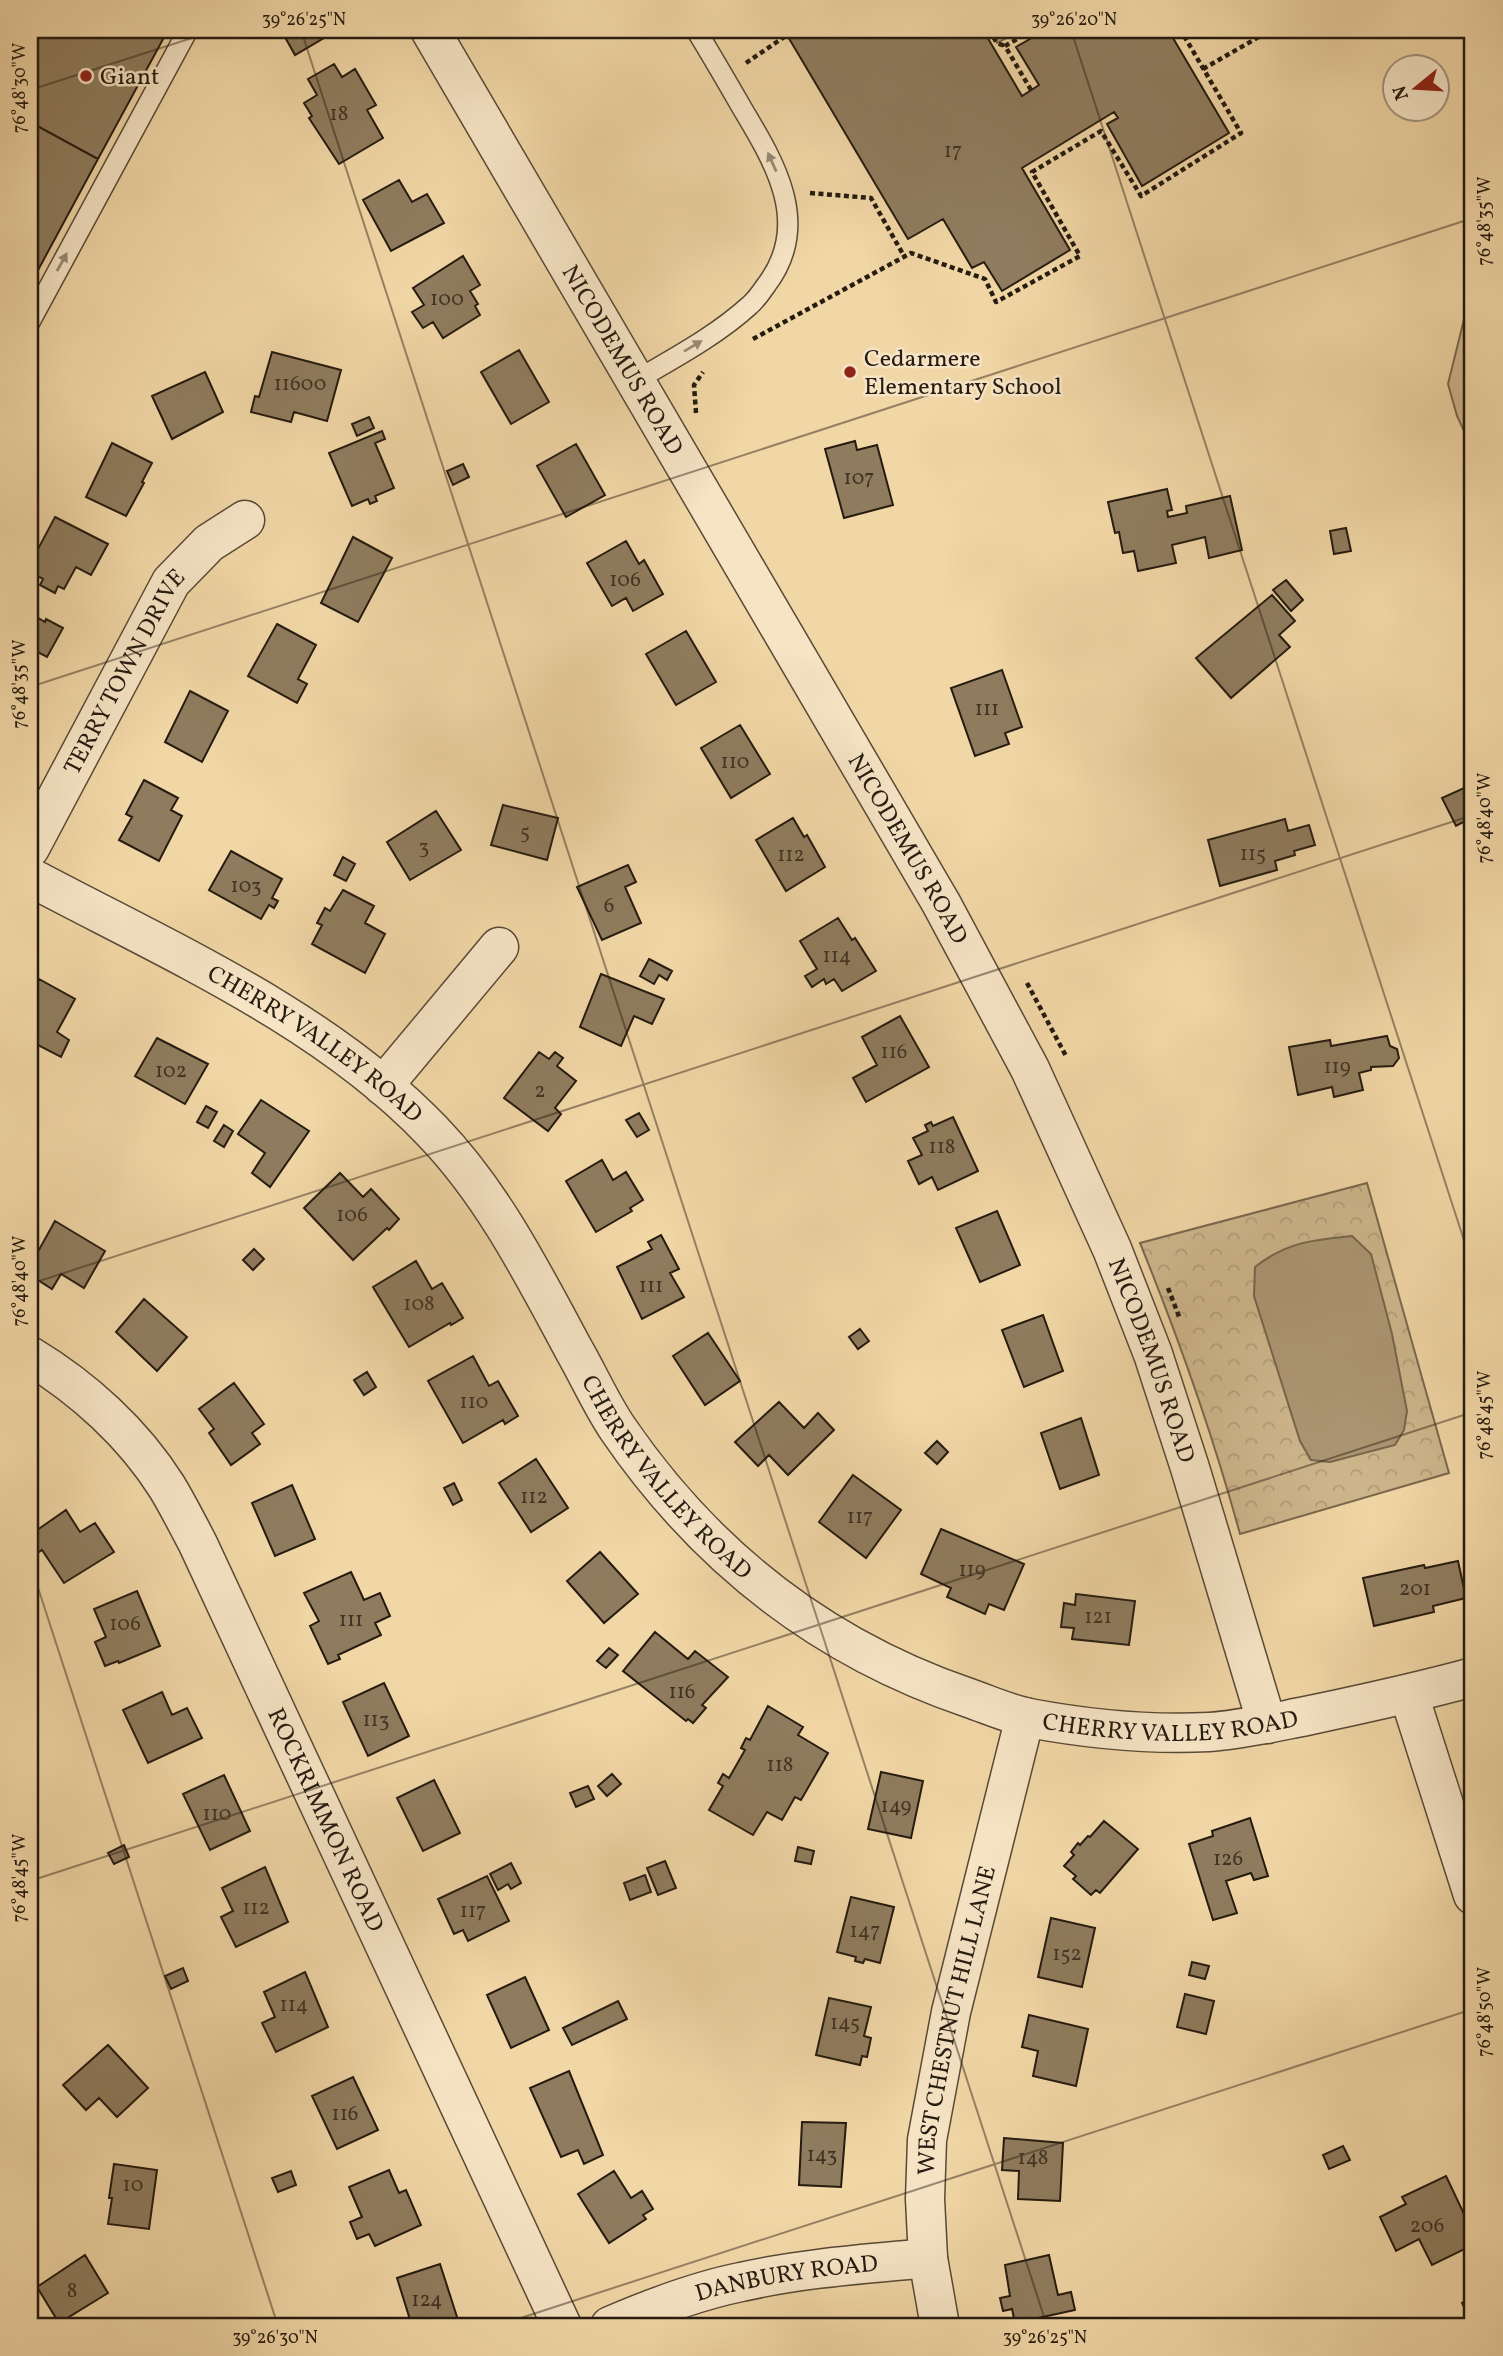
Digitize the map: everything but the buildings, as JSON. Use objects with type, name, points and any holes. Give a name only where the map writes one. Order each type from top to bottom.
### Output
[{"type":"street","name":"NICODEMUS ROAD","points":[[430,30],[941,903],[1030,1069],[1112,1249],[1153,1354],[1267,1724]]},
{"type":"street","name":"TERRY TOWN DRIVE","points":[[30,848],[171,582],[209,543],[245,520]]},
{"type":"street","name":"CHERRY VALLEY ROAD","points":[[30,877],[254,996],[330,1043],[432,1131],[478,1186],[527,1261],[614,1424],[661,1489],[719,1550],[777,1599],[852,1646],[933,1686],[1025,1717],[1094,1728],[1151,1732],[1213,1732],[1267,1724],[1409,1695],[1473,1676]]},
{"type":"street","points":[[383,1086],[499,947]]},
{"type":"street","name":"ROCKRIMMON ROAD","points":[[30,1356],[53,1370],[97,1405],[132,1441],[166,1486],[198,1544],[562,2326]]},
{"type":"street","points":[[1409,1695],[1473,1895]]},
{"type":"street","name":"WEST CHESTNUT HILL LANE","points":[[940,2326],[928,2258],[925,2199],[927,2140],[951,2012],[1025,1717]]},
{"type":"street","name":"DANBURY ROAD","points":[[610,2326],[686,2297],[740,2282],[806,2270],[928,2258]]},
{"type":"lane","points":[[30,322],[188,30]]},
{"type":"lane","points":[[635,381],[722,329],[753,303],[778,270],[787,242],[789,215],[782,183],[769,154],[696,30]]},
{"type":"path","points":[[989,30],[997,43],[1005,46],[1031,90]]},
{"type":"path","points":[[1005,46],[1033,30]]},
{"type":"path","points":[[742,345],[911,253],[985,279],[996,302],[1080,256],[1032,172],[1101,131],[1141,196],[1241,133],[1183,34],[1189,30]]},
{"type":"path","points":[[1203,69],[1271,30]]},
{"type":"path","points":[[742,65],[787,35]]},
{"type":"path","points":[[806,192],[871,198],[904,256]]},
{"type":"path","points":[[696,416],[694,386],[707,366]]},
{"type":"path","points":[[1021,972],[1068,1059]]},
{"type":"path","points":[[1164,1279],[1184,1330]]},
{"type":"green space","points":[[990,30],[1022,30],[997,43]]},
{"type":"green space","points":[[1473,283],[1473,450],[1457,416],[1448,384]]},
{"type":"green space","points":[[1367,1183],[1449,1473],[1240,1534],[1194,1387],[1140,1243]]},
{"type":"shaded area","points":[[1352,1236],[1371,1254],[1392,1334],[1407,1411],[1404,1430],[1395,1445],[1330,1462],[1311,1460],[1300,1441],[1254,1296],[1255,1267],[1289,1247]]},
{"type":"place","name":"Giant","points":[[86,76]]},
{"type":"place","name":"Cedarmere Elementary School","points":[[850,372]]}]
